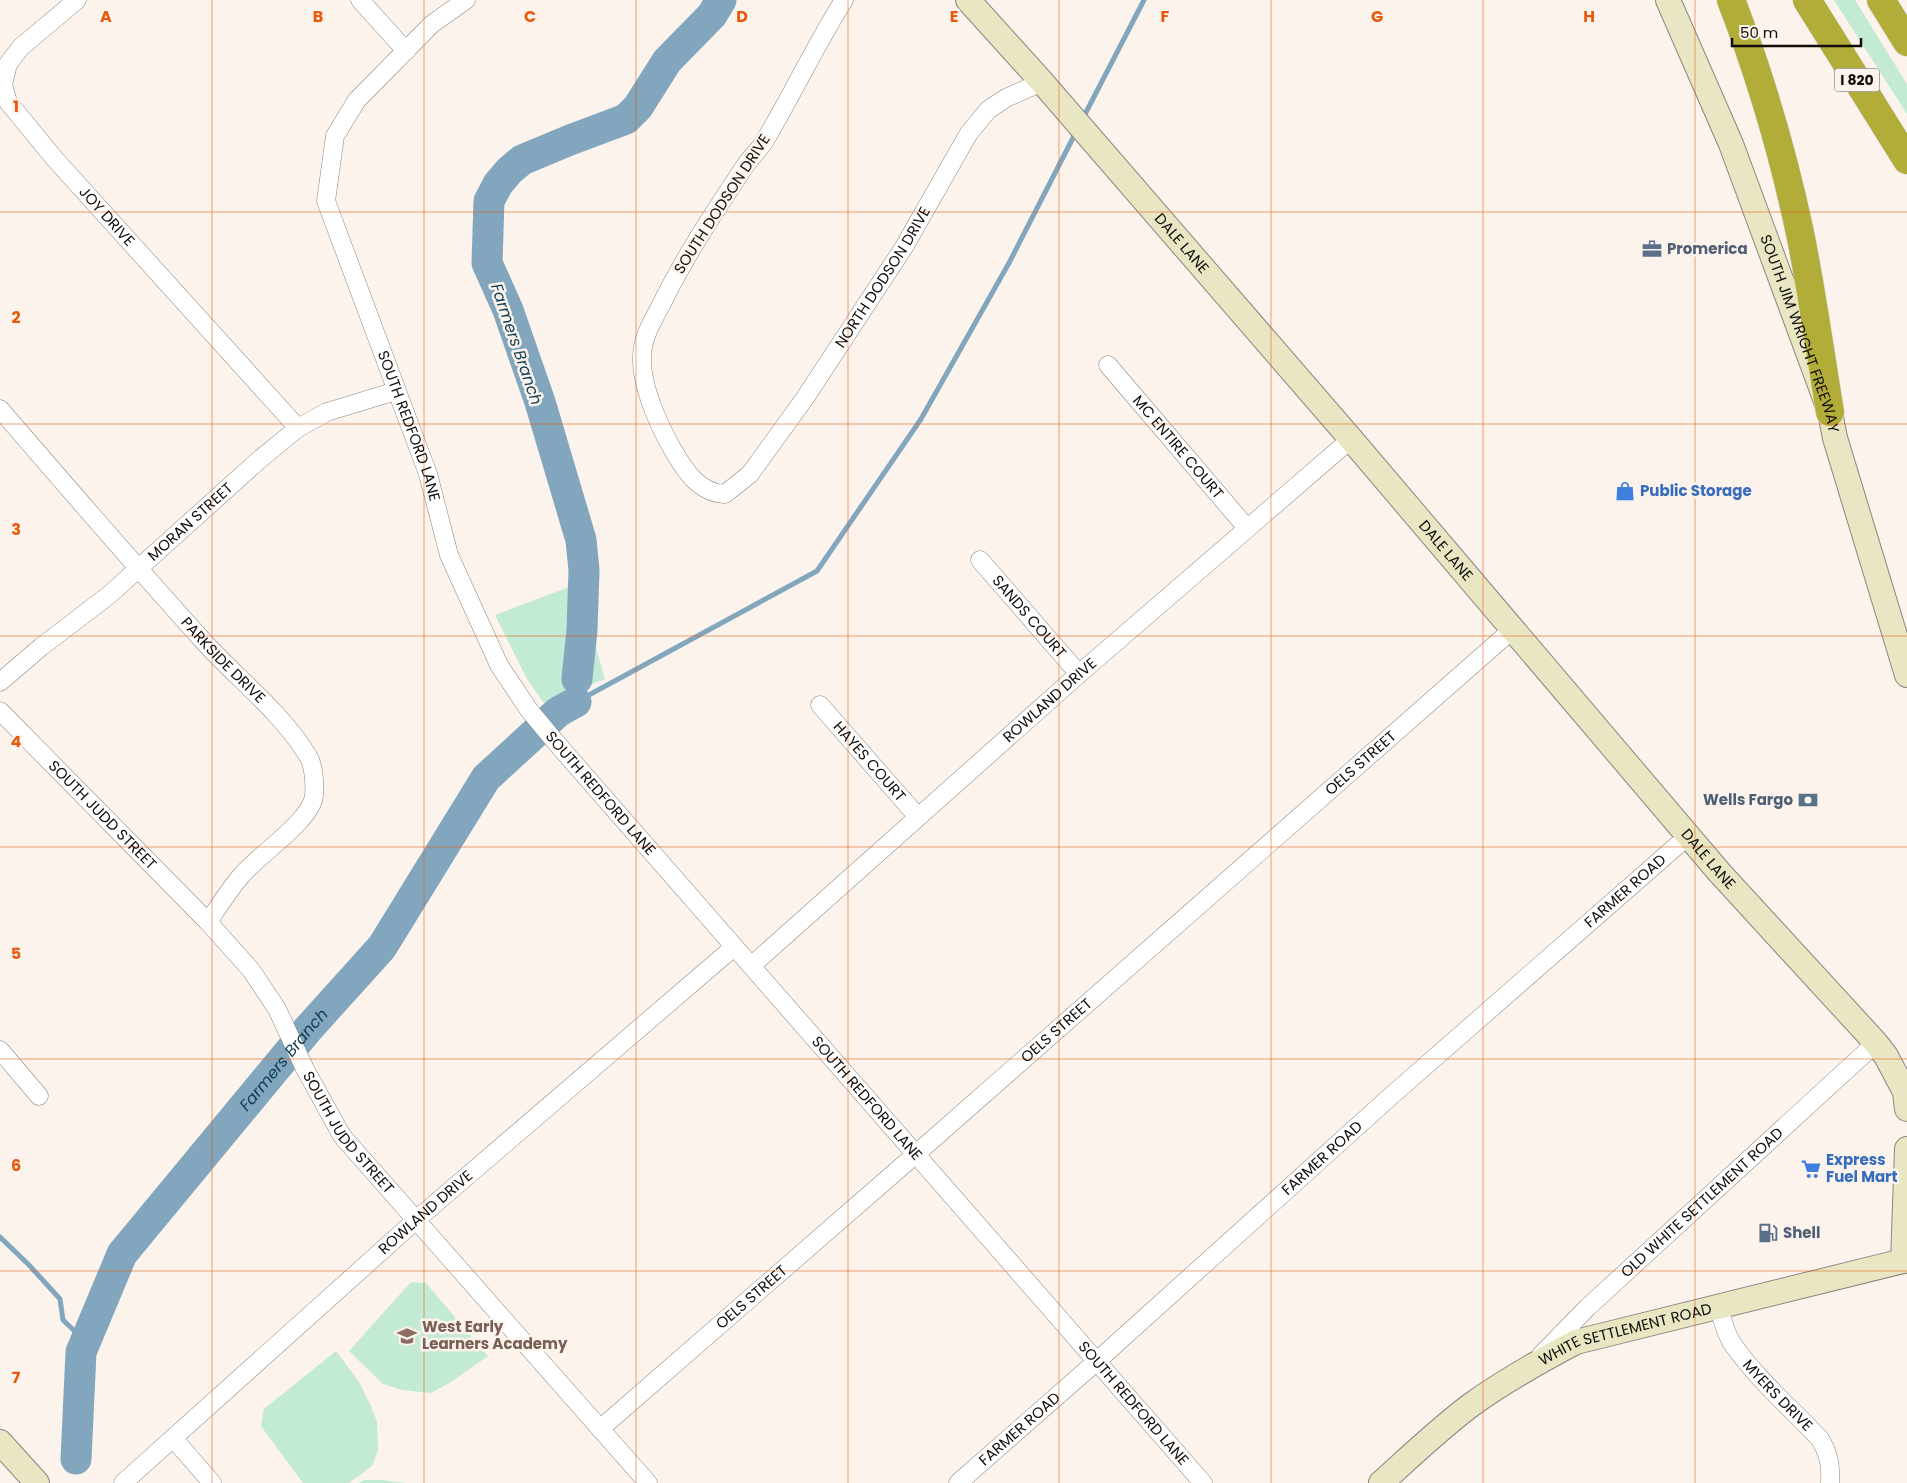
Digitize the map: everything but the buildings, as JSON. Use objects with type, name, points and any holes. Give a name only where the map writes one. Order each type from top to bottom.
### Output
[{"type":"highway","points":[[1731,0],[1752,56],[1782,156],[1800,233],[1830,412]]},
{"type":"highway","name":"I 820","points":[[1807,0],[1907,160]]},
{"type":"highway","points":[[1881,0],[1907,42]]},
{"type":"street","name":"JOY DRIVE","points":[[77,0],[21,47],[8,64],[3,85],[8,102],[54,158],[298,428]]},
{"type":"street","points":[[360,0],[406,51]]},
{"type":"street","name":"SOUTH REDFORD LANE","points":[[466,0],[432,24],[358,100],[335,136],[326,201],[428,474],[449,555],[499,665],[529,710],[559,746],[1203,1483]]},
{"type":"street","name":"SOUTH DODSON DRIVE","points":[[735,488],[725,494],[717,494],[702,488],[683,469],[668,441],[648,395],[642,358],[645,336],[682,263],[747,163],[763,143],[820,37],[844,0]]},
{"type":"street","name":"DALE LANE","points":[[968,0],[1070,114],[1351,439],[1719,872],[1876,1043],[1905,1092],[1907,1109]]},
{"type":"street","name":"SOUTH JIM WRIGHT FREEWAY","points":[[1668,0],[1731,144],[1830,412],[1835,438],[1907,674]]},
{"type":"street","name":"NORTH DODSON DRIVE","points":[[735,488],[750,474],[810,391],[904,247],[968,133],[988,110],[1006,98],[1042,82]]},
{"type":"street","name":"MC ENTIRE COURT","points":[[1108,365],[1247,528]]},
{"type":"street","name":"MORAN STREET","points":[[0,682],[41,647],[109,595],[259,460],[298,428],[327,412],[396,391]]},
{"type":"street","name":"PARKSIDE DRIVE","points":[[0,409],[138,569],[214,653],[280,720],[309,757],[313,771],[314,797],[309,809],[300,822],[255,860],[240,876],[208,922]]},
{"type":"street","name":"ROWLAND DRIVE","points":[[751,966],[1079,674],[1351,439]]},
{"type":"street","name":"SANDS COURT","points":[[980,560],[1079,674]]},
{"type":"street","name":"OELS STREET","points":[[600,1429],[916,1154],[1512,629]]},
{"type":"street","name":"HAYES COURT","points":[[820,705],[918,817]]},
{"type":"street","name":"SOUTH JUDD STREET","points":[[0,711],[208,922],[251,970],[277,1009],[305,1069],[342,1136],[648,1483]]},
{"type":"street","name":"FARMER ROAD","points":[[958,1483],[1097,1361],[1391,1096],[1688,836]]},
{"type":"street","name":"ROWLAND DRIVE","points":[[124,1483],[416,1220],[734,946]]},
{"type":"street","name":"OLD WHITE SETTLEMENT ROAD","points":[[1532,1365],[1588,1307],[1876,1043]]},
{"type":"street","points":[[0,1050],[39,1096]]},
{"type":"street","points":[[1906,1265],[1907,1149]]},
{"type":"street","name":"WHITE SETTLEMENT ROAD","points":[[1382,1483],[1431,1438],[1470,1406],[1532,1365],[1576,1342],[1719,1306],[1906,1265]]},
{"type":"street","name":"MYERS DRIVE","points":[[1719,1306],[1722,1320],[1733,1344],[1752,1368],[1820,1439],[1828,1453],[1831,1470],[1830,1483]]},
{"type":"street","points":[[173,1438],[212,1483]]},
{"type":"street","points":[[0,1442],[36,1483]]},
{"type":"green space","points":[[1834,0],[1855,0],[1907,84],[1907,114]]},
{"type":"green space","points":[[577,584],[605,679],[544,703],[527,679],[495,615]]},
{"type":"green space","points":[[411,1282],[426,1283],[488,1356],[451,1382],[431,1393],[402,1390],[383,1384],[349,1351]]},
{"type":"green space","points":[[336,1351],[359,1382],[370,1404],[377,1422],[378,1450],[372,1466],[349,1483],[303,1483],[261,1426],[264,1409]]},
{"type":"green space","points":[[364,1480],[381,1480],[406,1483],[359,1483]]},
{"type":"waterway","name":"Farmers Branch","points":[[577,679],[582,630],[584,570],[581,540],[540,402],[508,310],[487,263],[489,201],[498,184],[522,160],[626,119],[638,107],[667,61],[712,15],[721,0]]},
{"type":"waterway","points":[[1082,120],[1144,0]]},
{"type":"waterway","points":[[576,702],[817,571],[921,419],[1009,263],[1076,132]]},
{"type":"waterway","points":[[576,702],[578,688]]},
{"type":"waterway","name":"Farmers Branch","points":[[76,1459],[81,1352],[122,1254],[308,1029],[382,947],[486,778],[558,712],[576,702]]},
{"type":"waterway","points":[[0,1237],[60,1299],[63,1320],[85,1341]]},
{"type":"place","name":"Promerica","points":[[1652,249]]},
{"type":"place","name":"Public Storage","points":[[1625,491]]},
{"type":"place","name":"Wells Fargo","points":[[1808,800]]},
{"type":"place","name":"Express Fuel Mart","points":[[1811,1169]]},
{"type":"place","name":"Shell","points":[[1768,1233]]},
{"type":"place","name":"West Early Learners Academy","points":[[407,1336]]}]
